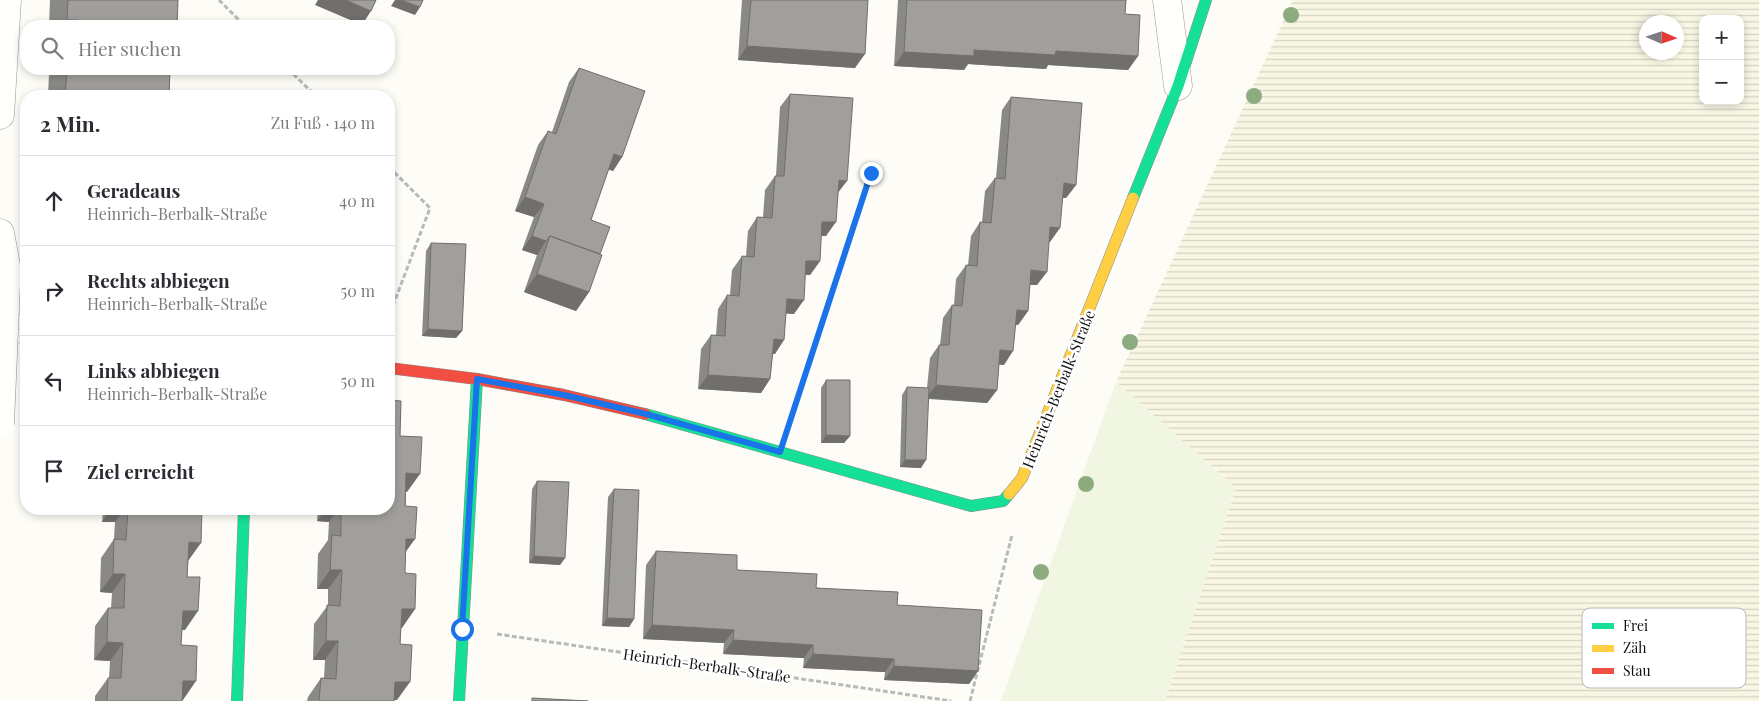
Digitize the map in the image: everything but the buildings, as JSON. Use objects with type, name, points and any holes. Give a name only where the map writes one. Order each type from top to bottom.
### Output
[{"type":"street","points":[[0,116],[6,0]]},
{"type":"street","name":"Heinrich-Berbalk-Straße","points":[[1167,0],[1178,86]]},
{"type":"street","name":"Heinrich-Berbalk-Straße","points":[[1003,501],[1022,478],[1178,86],[1206,0]]},
{"type":"street","points":[[0,233],[7,271],[0,424]]},
{"type":"street","points":[[0,328],[20,329]]},
{"type":"street","points":[[395,369],[477,379],[564,395],[646,414],[971,506],[1003,501]]},
{"type":"street","points":[[459,701],[477,379]]},
{"type":"street","points":[[237,701],[244,515]]},
{"type":"path","points":[[219,0],[239,20]]},
{"type":"path","points":[[294,75],[310,90]]},
{"type":"path","points":[[395,173],[430,208],[395,300]]},
{"type":"path","points":[[780,452],[871,173]]},
{"type":"path","points":[[970,701],[1012,537],[1003,501]]},
{"type":"path","name":"Heinrich-Berbalk-Straße","points":[[462,629],[951,701]]},
{"type":"shaded area","points":[[1293,0],[1759,0],[1759,701],[1165,701],[1236,488],[1116,382]]},
{"type":"green space","points":[[1116,382],[1236,488],[1165,701],[1001,701]]},
{"type":"traffic: fast","points":[[1133,198],[1178,86],[1206,0]]},
{"type":"traffic: fast","points":[[459,701],[477,379]]},
{"type":"traffic: fast","points":[[645,414],[971,506],[1003,501],[1009,494]]},
{"type":"traffic: fast","points":[[237,701],[244,515]]},
{"type":"traffic: slow","points":[[1009,494],[1022,478],[1133,198]]},
{"type":"traffic: jam","points":[[395,369],[477,379],[564,395],[645,414]]},
{"type":"route","points":[[462,629],[477,379],[564,395],[646,414],[780,452],[871,173]]}]
